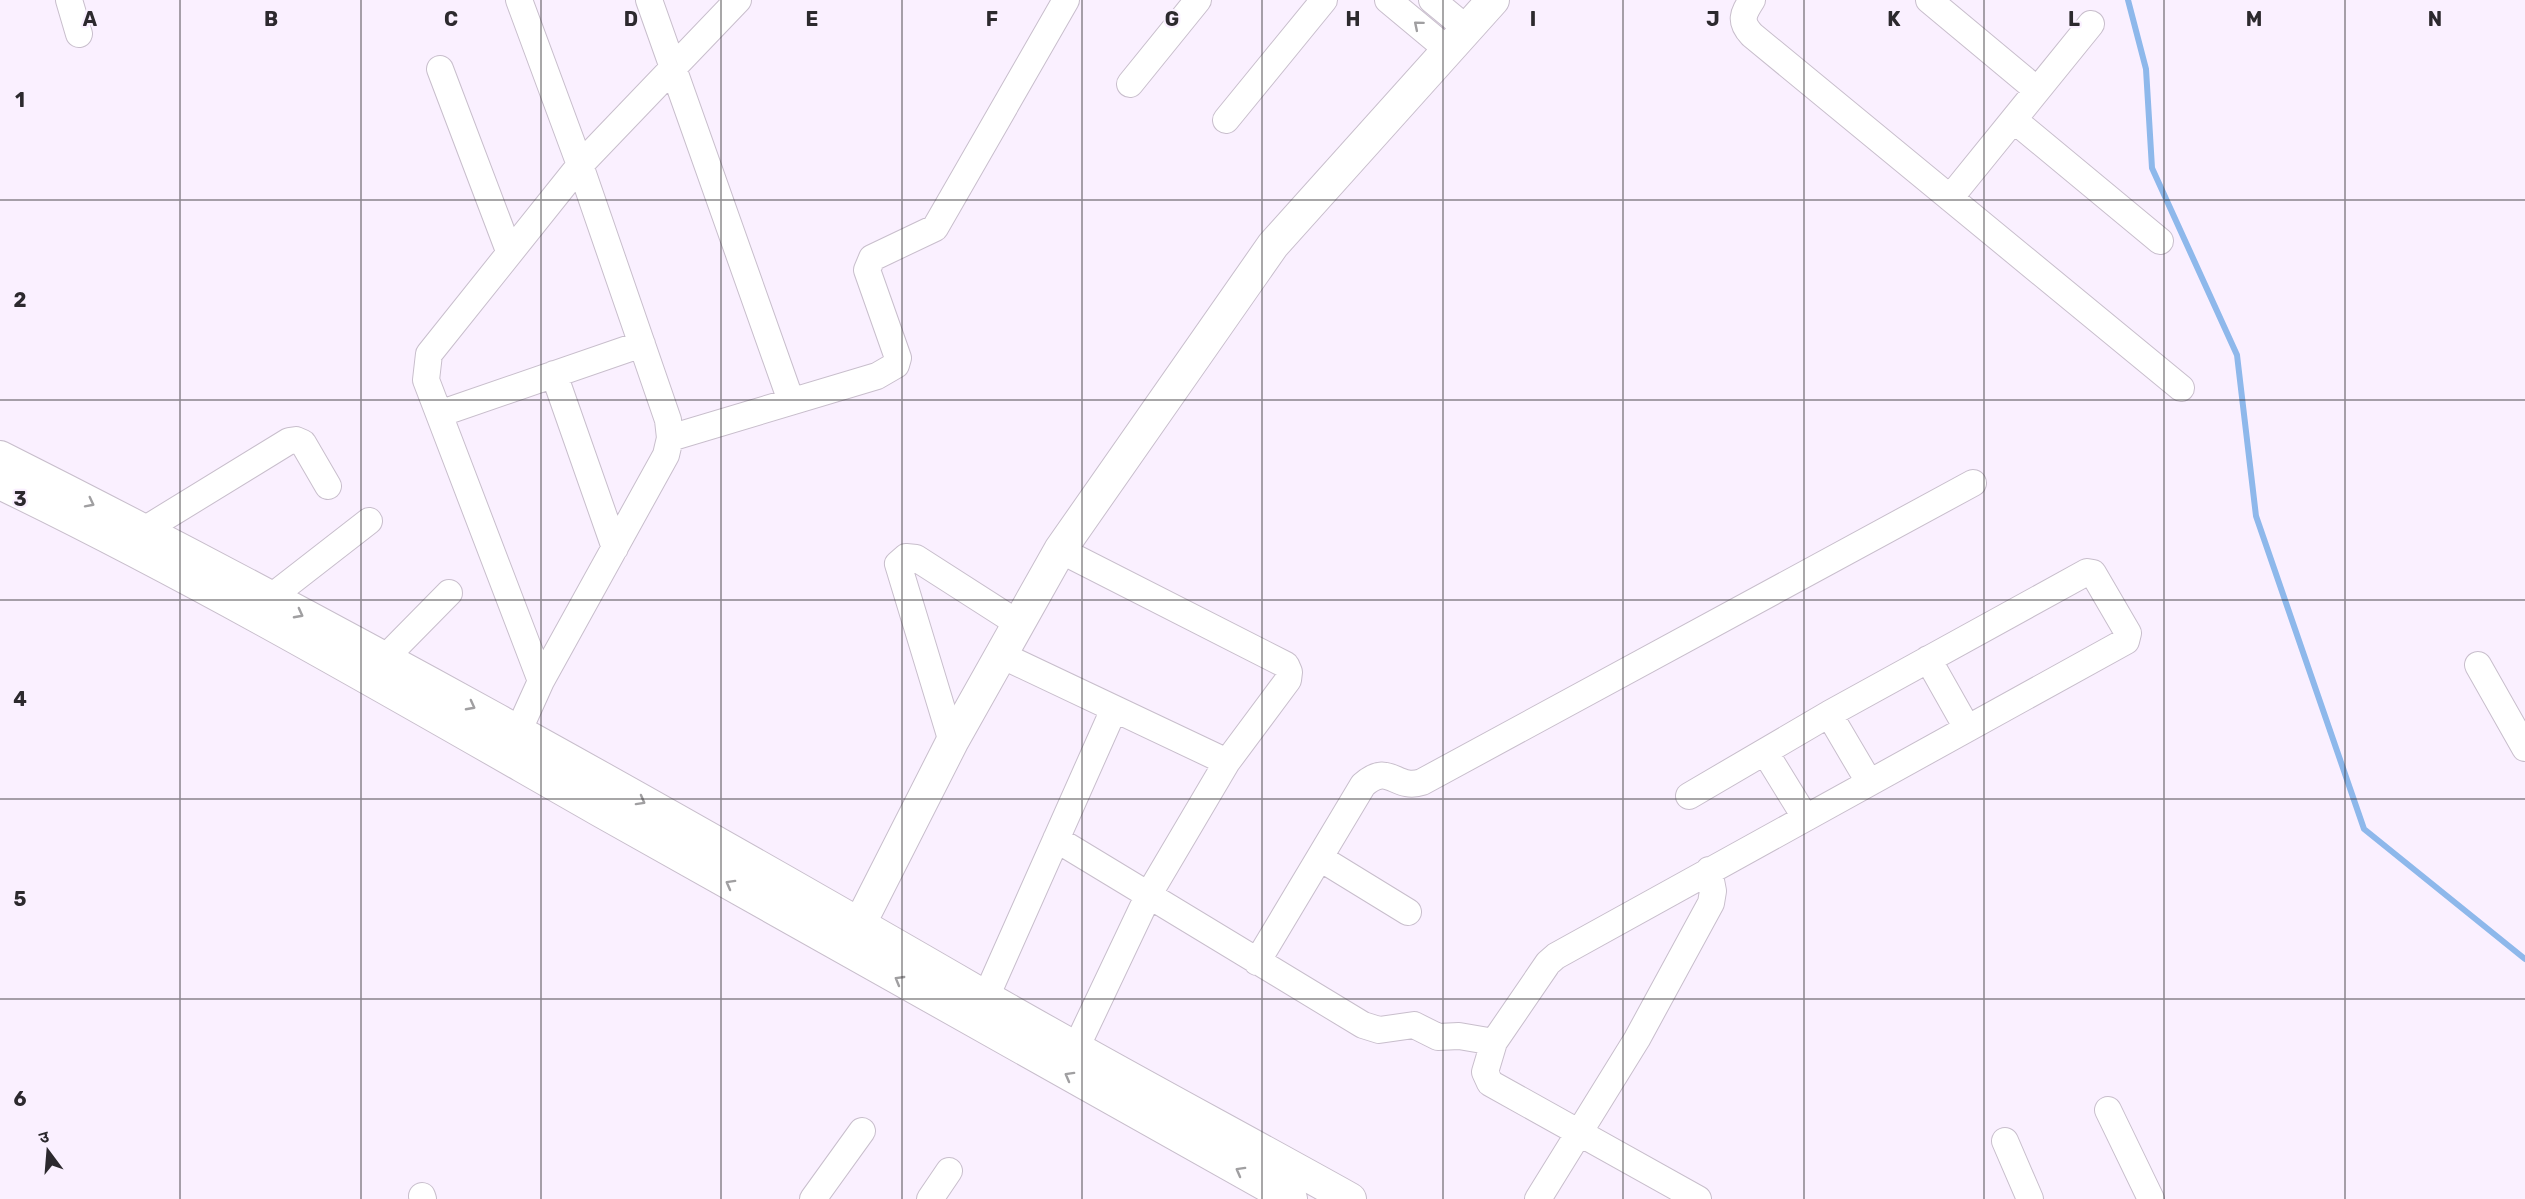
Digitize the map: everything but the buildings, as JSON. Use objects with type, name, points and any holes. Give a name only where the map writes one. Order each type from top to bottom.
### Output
[{"type":"main road","points":[[846,950],[952,742],[1060,550],[1273,245],[1493,0]]},
{"type":"main road","points":[[0,457],[41,490],[846,950],[1291,1199]]},
{"type":"main road","points":[[0,483],[41,490],[144,530],[518,732],[860,922],[986,998],[1350,1199]]},
{"type":"street","points":[[69,0],[79,34]]},
{"type":"street","points":[[518,732],[541,681],[666,455],[670,438],[668,420],[580,165],[519,0]]},
{"type":"street","points":[[649,0],[674,65],[791,401]]},
{"type":"street","points":[[541,681],[426,380],[429,354],[580,165],[738,0]]},
{"type":"street","points":[[670,438],[877,376],[896,365],[898,358],[867,270],[868,263],[873,258],[935,228],[1066,0]]},
{"type":"street","points":[[1130,84],[1198,0]]},
{"type":"street","points":[[1226,120],[1324,0]]},
{"type":"street","points":[[1388,0],[1457,40]]},
{"type":"street","points":[[1432,0],[1457,40]]},
{"type":"street","points":[[1752,0],[1743,15],[1743,23],[1752,35],[2181,388]]},
{"type":"street","points":[[1929,0],[2037,90]]},
{"type":"street","points":[[1950,198],[2091,24]]},
{"type":"street","points":[[440,69],[509,251]]},
{"type":"street","points":[[2014,120],[2160,241]]},
{"type":"street","points":[[439,414],[642,345]]},
{"type":"street","points":[[554,374],[615,548]]},
{"type":"street","points":[[144,530],[289,441],[296,440],[303,443],[328,486]]},
{"type":"street","points":[[1257,962],[1363,785],[1373,776],[1386,775],[1411,785],[1422,782],[1973,483]]},
{"type":"street","points":[[270,598],[369,521]]},
{"type":"street","points":[[1060,550],[1286,665],[1289,672],[1288,680],[1227,762],[1149,894],[1077,1048]]},
{"type":"street","points":[[952,742],[898,564],[906,557],[916,558],[1019,624]]},
{"type":"street","points":[[1689,796],[1829,714],[2087,572],[2093,573],[2128,633],[2126,640],[1709,870],[1551,960],[1494,1042],[1485,1072],[1490,1083],[1698,1199]]},
{"type":"street","points":[[384,659],[449,593]]},
{"type":"street","points":[[1001,655],[1227,762]]},
{"type":"street","points":[[1928,659],[1966,728]]},
{"type":"street","points":[[2478,665],[2525,748]]},
{"type":"street","points":[[986,998],[1114,710]]},
{"type":"street","points":[[1829,714],[1869,782]]},
{"type":"street","points":[[1765,752],[1805,817]]},
{"type":"street","points":[[1056,839],[1370,1028],[1387,1029],[1414,1025],[1438,1037],[1459,1036],[1494,1042]]},
{"type":"street","points":[[1320,858],[1408,912]]},
{"type":"street","points":[[1538,1199],[1637,1039],[1710,903],[1713,891],[1709,870]]},
{"type":"street","points":[[2108,1110],[2151,1199]]},
{"type":"street","points":[[813,1199],[862,1131]]},
{"type":"street","points":[[2005,1141],[2030,1199]]},
{"type":"street","points":[[930,1199],[949,1171]]},
{"type":"waterway","points":[[2128,0],[2146,69],[2152,168],[2237,355],[2256,516],[2364,829],[2525,959]]}]
